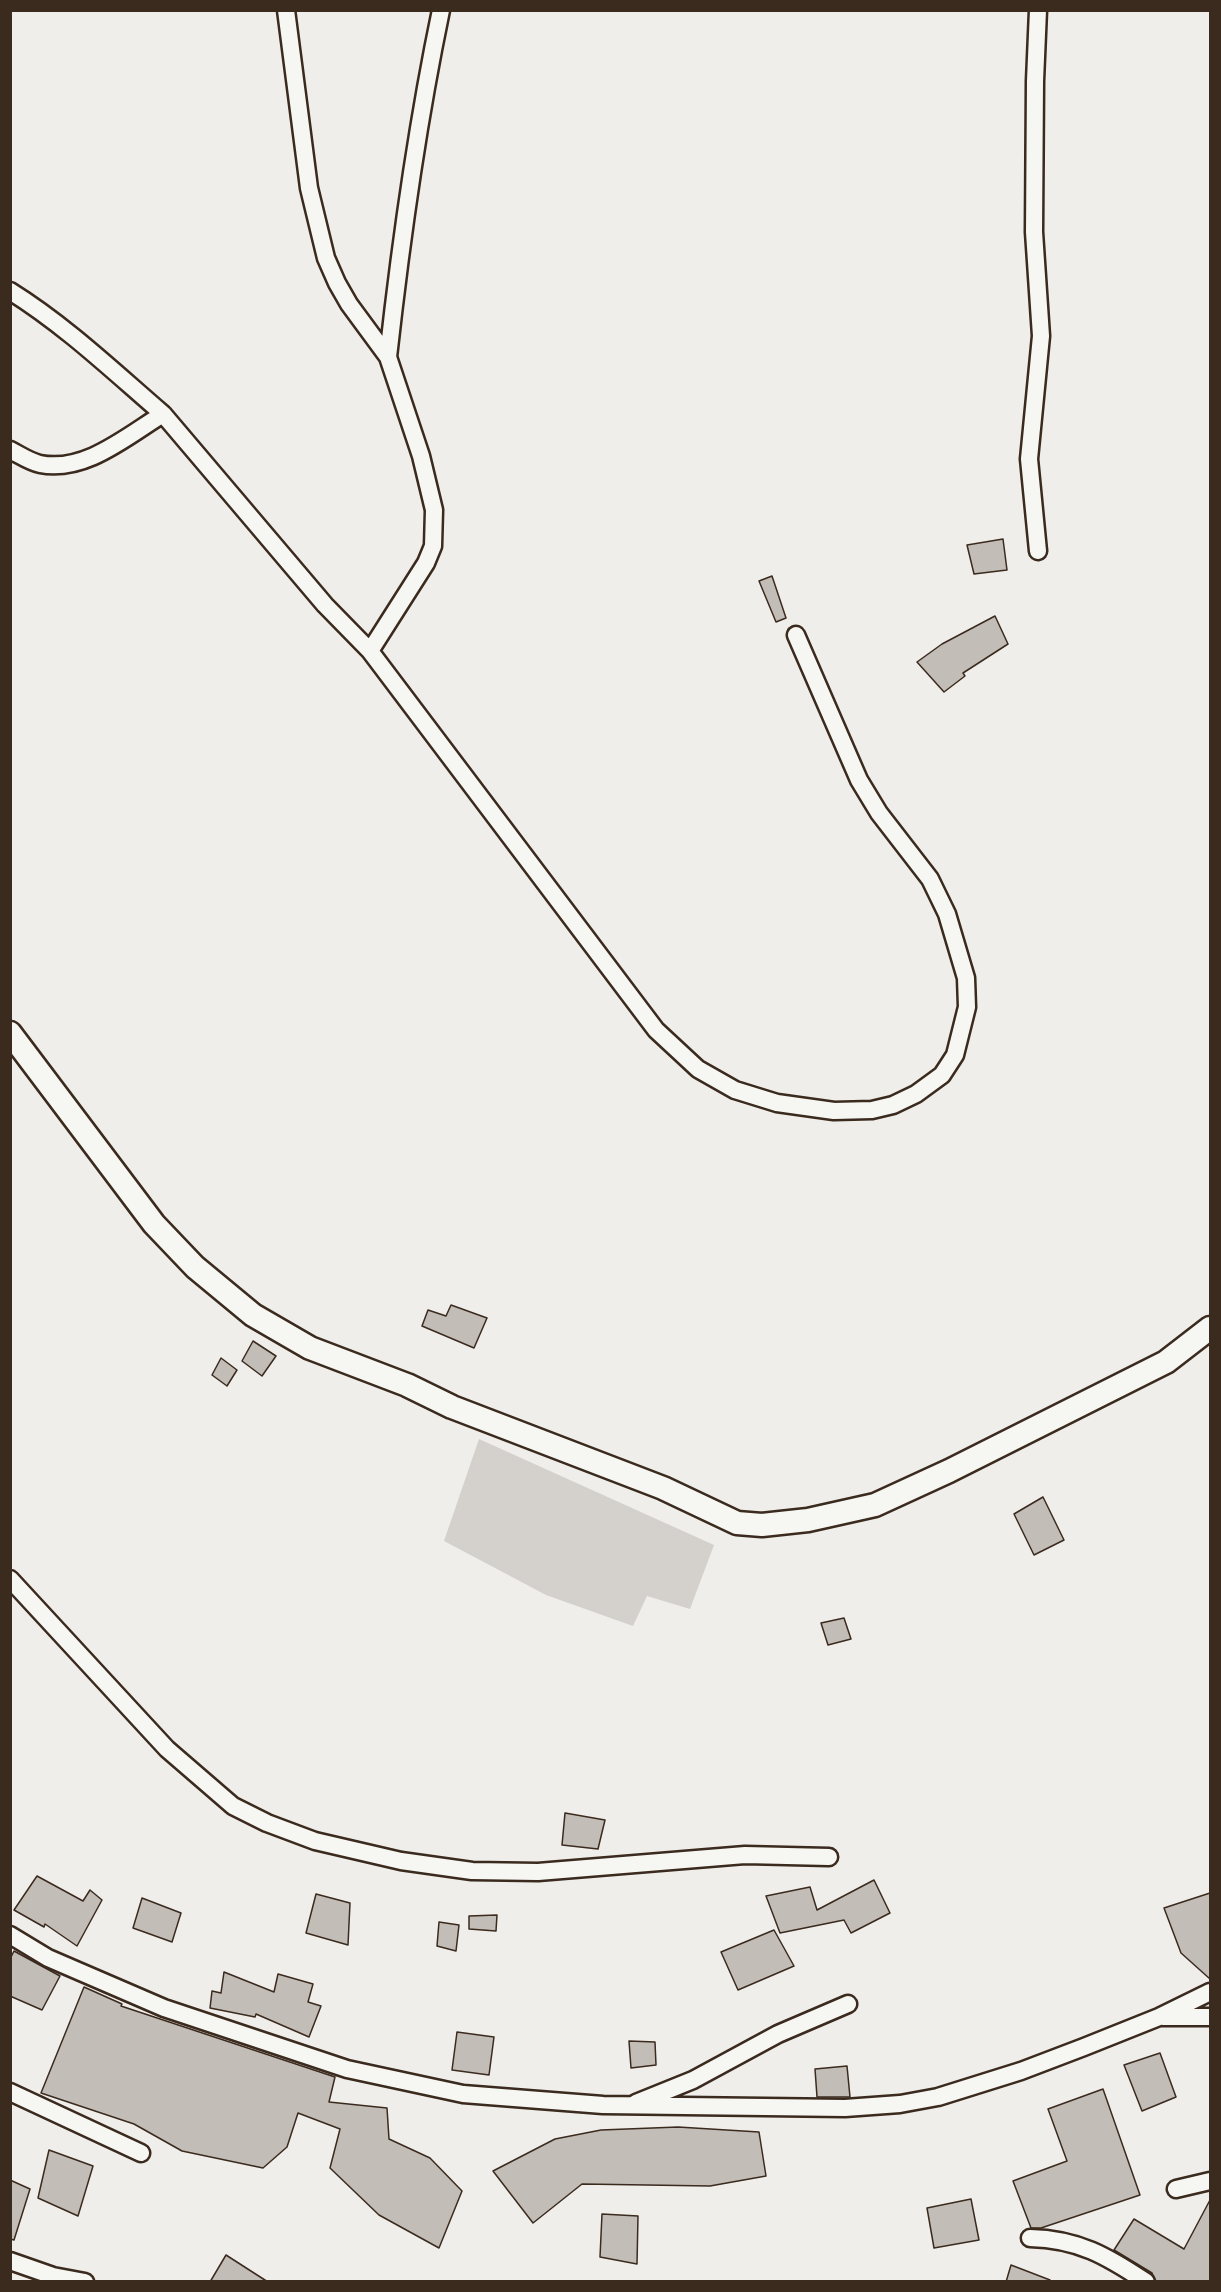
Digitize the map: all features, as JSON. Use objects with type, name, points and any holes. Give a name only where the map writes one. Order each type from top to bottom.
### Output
[{"type":"main road","points":[[10,1033],[154,1224],[195,1267],[252,1315],[310,1348],[407,1385],[452,1407],[663,1488],[737,1523],[762,1525],[808,1520],[875,1505],[949,1471],[1166,1362],[1210,1328]]},
{"type":"street","points":[[286,10],[292,72],[309,188],[326,258],[349,304],[388,357],[430,488],[435,528],[433,546],[422,571],[370,651]]},
{"type":"street","points":[[388,357],[402,231],[418,126],[441,10]]},
{"type":"street","points":[[1038,10],[1034,232],[1041,336],[1029,451],[1038,551]]},
{"type":"street","points":[[10,291],[55,321],[163,414],[325,605],[370,651],[656,1030],[683,1057],[725,1085],[757,1098],[834,1111],[872,1110],[893,1105],[916,1094],[942,1075],[955,1055],[967,1008],[966,978],[947,914],[930,879],[879,813],[859,780],[796,635]]},
{"type":"street","points":[[10,450],[37,464],[56,466],[73,463],[105,449],[163,414]]},
{"type":"street","points":[[10,1579],[167,1749],[233,1806],[267,1823],[315,1841],[401,1861],[472,1871],[538,1872],[745,1856],[828,1857]]},
{"type":"street","points":[[10,1935],[48,1958],[164,2008],[347,2069],[463,2094],[525,2101],[630,2106],[845,2108],[900,2104],[970,2088],[1021,2071],[1159,2017],[1210,1992]]},
{"type":"street","points":[[630,2106],[693,2080],[778,2034],[848,2004]]},
{"type":"street","points":[[1159,2017],[1210,2017]]},
{"type":"street","points":[[10,2092],[141,2153]]},
{"type":"street","points":[[1176,2189],[1210,2181]]},
{"type":"street","points":[[1030,2238],[1058,2240],[1080,2245],[1116,2262],[1146,2282]]},
{"type":"street","points":[[10,2261],[53,2276],[85,2282]]},
{"type":"shaded area","points":[[479,1439],[714,1545],[690,1609],[647,1596],[633,1626],[546,1595],[444,1541]]},
{"type":"building","points":[[1003,539],[1007,570],[974,574],[967,545]]},
{"type":"building","points":[[772,576],[786,618],[776,622],[759,581]]},
{"type":"building","points":[[995,616],[1008,644],[963,673],[965,676],[944,692],[917,662],[942,644]]},
{"type":"building","points":[[451,1305],[487,1318],[474,1348],[422,1326],[428,1310],[446,1316]]},
{"type":"building","points":[[253,1341],[276,1356],[262,1376],[242,1361]]},
{"type":"building","points":[[221,1358],[237,1370],[227,1386],[212,1375]]},
{"type":"building","points":[[1043,1497],[1064,1540],[1034,1555],[1014,1514]]},
{"type":"building","points":[[844,1618],[851,1639],[828,1645],[821,1623]]},
{"type":"building","points":[[565,1813],[605,1820],[598,1849],[562,1845]]},
{"type":"building","points":[[37,1876],[83,1901],[90,1890],[102,1900],[77,1946],[45,1924],[44,1927],[14,1910]]},
{"type":"building","points":[[874,1880],[890,1913],[851,1933],[844,1920],[780,1933],[766,1896],[810,1887],[817,1910]]},
{"type":"building","points":[[1210,1893],[1210,1979],[1181,1953],[1164,1908]]},
{"type":"building","points":[[316,1894],[350,1903],[348,1945],[306,1933]]},
{"type":"building","points":[[142,1898],[181,1913],[172,1942],[133,1928]]},
{"type":"building","points":[[497,1915],[496,1931],[469,1929],[469,1916]]},
{"type":"building","points":[[439,1922],[459,1925],[456,1951],[437,1946]]},
{"type":"building","points":[[774,1930],[794,1966],[738,1990],[721,1952]]},
{"type":"building","points":[[14,1951],[60,1976],[42,2010],[10,1996],[10,1959]]},
{"type":"building","points":[[224,1972],[274,1992],[278,1974],[313,1984],[308,2002],[321,2006],[309,2037],[256,2014],[255,2017],[210,2008],[212,1991],[221,1993]]},
{"type":"building","points":[[84,1987],[122,2004],[121,2006],[335,2077],[329,2102],[387,2108],[389,2139],[430,2158],[462,2191],[439,2248],[379,2215],[330,2168],[340,2129],[298,2113],[287,2147],[263,2168],[182,2151],[134,2124],[41,2093]]},
{"type":"building","points":[[457,2032],[494,2037],[489,2075],[452,2070]]},
{"type":"building","points":[[629,2041],[655,2042],[656,2065],[631,2068]]},
{"type":"building","points":[[1160,2053],[1176,2097],[1142,2111],[1124,2065]]},
{"type":"building","points":[[847,2066],[850,2097],[817,2097],[815,2069]]},
{"type":"building","points":[[1103,2089],[1140,2195],[1041,2228],[1031,2228],[1013,2181],[1067,2161],[1048,2109]]},
{"type":"building","points":[[678,2127],[759,2132],[766,2176],[710,2186],[582,2184],[533,2223],[493,2171],[555,2139],[601,2130]]},
{"type":"building","points":[[49,2150],[93,2166],[78,2216],[38,2198]]},
{"type":"building","points":[[10,2180],[30,2189],[14,2240],[10,2239]]},
{"type":"building","points":[[971,2199],[979,2240],[934,2248],[927,2208]]},
{"type":"building","points":[[1210,2200],[1210,2282],[1156,2282],[1152,2273],[1114,2250],[1134,2219],[1184,2249]]},
{"type":"building","points":[[602,2214],[638,2216],[637,2264],[600,2257]]},
{"type":"building","points":[[226,2255],[268,2282],[210,2282]]},
{"type":"building","points":[[1011,2265],[1050,2280],[1049,2282],[1006,2282]]}]
